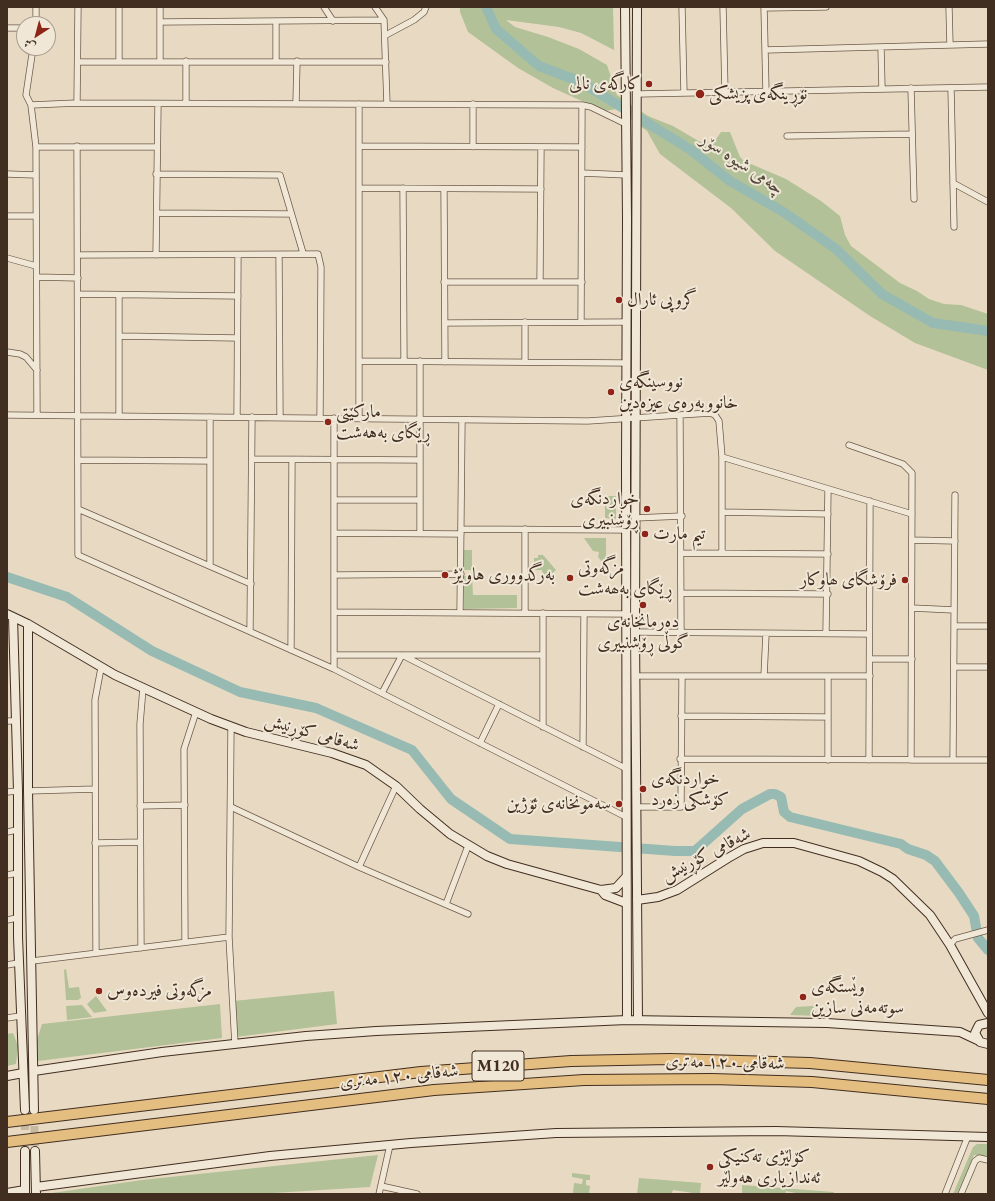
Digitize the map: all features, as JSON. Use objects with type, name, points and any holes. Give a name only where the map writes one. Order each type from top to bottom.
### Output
[{"type":"highway","name":"شەقامی ١٢٠ مەتری","points":[[7,1122],[414,1073],[571,1061],[670,1059],[788,1062],[874,1068],[988,1080]]},
{"type":"highway","name":"شەقامی ١٢٠ مەتری","points":[[7,1142],[434,1090],[584,1080],[712,1079],[798,1082],[883,1088],[988,1099]]},
{"type":"main road","points":[[625,7],[627,175],[627,1020]]},
{"type":"main road","points":[[637,7],[635,676],[638,1020]]},
{"type":"main road","points":[[10,615],[16,721],[18,791],[18,963],[25,1110]]},
{"type":"main road","name":"شەقامی کۆڕنیش","points":[[10,615],[102,668],[230,727],[350,758],[371,769],[396,786],[433,821],[468,846],[507,864],[601,890],[605,894],[626,903]]},
{"type":"main road","points":[[28,624],[28,791],[34,1110]]},
{"type":"main road","points":[[626,817],[636,822]]},
{"type":"main road","name":"شەقامی کۆڕنیش","points":[[636,900],[658,897],[677,890],[728,858],[754,846],[774,842],[794,843],[859,861],[882,872],[903,887],[930,916],[950,945],[988,1014]]},
{"type":"main road","points":[[601,890],[616,888],[626,877]]},
{"type":"main road","points":[[18,937],[31,936]]},
{"type":"main road","points":[[983,1003],[983,1015],[975,1033],[988,1048]]},
{"type":"main road","points":[[34,1071],[162,1052],[376,1031],[627,1020],[827,1023],[960,1032],[982,1042]]},
{"type":"main road","points":[[960,1032],[988,1023]]},
{"type":"main road","points":[[7,1076],[23,1073]]},
{"type":"main road","points":[[35,1151],[36,1191],[168,1168],[270,1156],[390,1145],[556,1134],[672,1131],[776,1131],[988,1137]]},
{"type":"main road","points":[[7,1193],[25,1192],[25,1151]]},
{"type":"street","points":[[76,102],[78,7]]},
{"type":"street","points":[[119,7],[119,61]]},
{"type":"street","points":[[160,7],[160,61]]},
{"type":"street","points":[[324,7],[333,21]]},
{"type":"street","points":[[375,7],[384,20],[386,35],[388,104]]},
{"type":"street","points":[[386,35],[414,20],[424,12],[426,7]]},
{"type":"street","points":[[682,7],[684,93]]},
{"type":"street","points":[[723,7],[725,92]]},
{"type":"street","points":[[766,92],[764,8],[826,7]]},
{"type":"street","points":[[949,7],[950,45]]},
{"type":"street","points":[[160,22],[384,20]]},
{"type":"street","points":[[276,21],[276,61]]},
{"type":"street","points":[[765,50],[988,44]]},
{"type":"street","points":[[881,47],[882,89]]},
{"type":"street","points":[[32,56],[26,95],[31,104],[36,147],[38,415]]},
{"type":"street","points":[[186,61],[186,103]]},
{"type":"street","points":[[296,61],[296,103]]},
{"type":"street","points":[[78,62],[386,62]]},
{"type":"street","points":[[637,94],[988,87]]},
{"type":"street","points":[[910,88],[914,199]]},
{"type":"street","points":[[951,88],[954,227]]},
{"type":"street","points":[[31,104],[76,102],[158,104],[296,103],[582,105],[591,107],[626,123]]},
{"type":"street","points":[[156,255],[158,104]]},
{"type":"street","points":[[359,104],[360,418]]},
{"type":"street","points":[[473,147],[474,104]]},
{"type":"street","points":[[582,105],[582,322]]},
{"type":"street","points":[[787,136],[912,134]]},
{"type":"street","points":[[77,146],[78,555],[334,669],[626,817]]},
{"type":"street","points":[[360,146],[582,147]]},
{"type":"street","points":[[36,147],[157,147]]},
{"type":"street","points":[[540,147],[540,282]]},
{"type":"street","points":[[582,173],[627,175]]},
{"type":"street","points":[[7,174],[36,175]]},
{"type":"street","points":[[156,174],[280,175],[303,254]]},
{"type":"street","points":[[953,182],[988,202]]},
{"type":"street","points":[[359,188],[541,188]]},
{"type":"street","points":[[403,188],[404,361]]},
{"type":"street","points":[[444,189],[445,362]]},
{"type":"street","points":[[157,212],[291,214]]},
{"type":"street","points":[[7,216],[36,216]]},
{"type":"street","points":[[78,254],[318,254],[321,267],[320,418]]},
{"type":"street","points":[[237,417],[238,255]]},
{"type":"street","points":[[279,255],[280,418]]},
{"type":"street","points":[[7,258],[36,266]]},
{"type":"street","points":[[37,277],[78,278]]},
{"type":"street","points":[[444,282],[582,282]]},
{"type":"street","points":[[78,294],[238,296]]},
{"type":"street","points":[[119,295],[119,416]]},
{"type":"street","points":[[525,322],[525,362]]},
{"type":"street","points":[[445,323],[627,322]]},
{"type":"street","points":[[120,336],[238,338]]},
{"type":"street","points":[[7,352],[20,354],[26,357],[37,371]]},
{"type":"street","points":[[359,361],[627,363]]},
{"type":"street","points":[[420,361],[420,534]]},
{"type":"street","points":[[7,415],[588,421],[710,413],[715,415],[719,421],[722,457],[722,553]]},
{"type":"street","points":[[680,415],[682,516],[681,632]]},
{"type":"street","points":[[210,417],[210,566]]},
{"type":"street","points":[[250,631],[252,417]]},
{"type":"street","points":[[334,418],[334,669]]},
{"type":"street","points":[[460,613],[462,420]]},
{"type":"street","points":[[849,446],[903,464],[909,468],[912,473],[912,760]]},
{"type":"street","points":[[722,457],[912,514]]},
{"type":"street","points":[[252,459],[420,460]]},
{"type":"street","points":[[78,460],[210,461]]},
{"type":"street","points":[[291,650],[292,460]]},
{"type":"street","points":[[826,633],[828,594],[828,489]]},
{"type":"street","points":[[953,760],[955,495]]},
{"type":"street","points":[[334,500],[420,500]]},
{"type":"street","points":[[870,501],[870,760]]},
{"type":"street","points":[[78,509],[251,584]]},
{"type":"street","points":[[722,512],[828,514]]},
{"type":"street","points":[[635,518],[682,516]]},
{"type":"street","points":[[525,529],[525,613]]},
{"type":"street","points":[[334,533],[420,534],[525,529],[626,530]]},
{"type":"street","points":[[912,540],[955,540]]},
{"type":"street","points":[[682,553],[828,554]]},
{"type":"street","points":[[334,575],[461,574]]},
{"type":"street","points":[[681,593],[828,594]]},
{"type":"street","points":[[912,608],[954,610]]},
{"type":"street","points":[[334,612],[626,614]]},
{"type":"street","points":[[543,613],[543,727]]},
{"type":"street","points":[[583,747],[584,614]]},
{"type":"street","points":[[954,626],[988,626]]},
{"type":"street","points":[[635,632],[869,634]]},
{"type":"street","points":[[764,676],[766,634]]},
{"type":"street","points":[[334,655],[543,655]]},
{"type":"street","points":[[382,693],[402,655]]},
{"type":"street","points":[[402,655],[627,769]]},
{"type":"street","points":[[870,659],[912,659]]},
{"type":"street","points":[[954,667],[988,667]]},
{"type":"street","points":[[96,953],[95,700],[102,668]]},
{"type":"street","points":[[635,676],[870,676]]},
{"type":"street","points":[[636,807],[681,807],[680,759],[682,676]]},
{"type":"street","points":[[828,676],[828,760]]},
{"type":"street","points":[[141,948],[140,724],[143,688]]},
{"type":"street","points":[[480,743],[499,704]]},
{"type":"street","points":[[185,942],[184,750],[196,712]]},
{"type":"street","points":[[682,716],[828,717]]},
{"type":"street","points":[[7,721],[16,721]]},
{"type":"street","points":[[230,727],[231,807],[229,937],[235,1044]]},
{"type":"street","points":[[680,759],[988,760]]},
{"type":"street","points":[[359,867],[396,786]]},
{"type":"street","points":[[28,791],[95,790]]},
{"type":"street","points":[[7,792],[18,791]]},
{"type":"street","points":[[140,806],[184,805]]},
{"type":"street","points":[[231,807],[359,867],[468,914]]},
{"type":"street","points":[[7,832],[17,830]]},
{"type":"street","points":[[95,842],[140,842]]},
{"type":"street","points":[[446,904],[468,846]]},
{"type":"street","points":[[7,875],[18,873]]},
{"type":"street","points":[[7,920],[17,918]]},
{"type":"street","points":[[950,945],[958,938],[988,930]]},
{"type":"street","points":[[32,961],[229,937]]},
{"type":"street","points":[[7,965],[18,963]]},
{"type":"street","points":[[7,1018],[20,1016]]},
{"type":"street","points":[[945,1194],[968,1136]]},
{"type":"street","points":[[379,1194],[390,1145]]},
{"type":"street","points":[[961,1194],[974,1161],[979,1158],[988,1160]]},
{"type":"street","points":[[381,1186],[417,1194]]},
{"type":"green space","points":[[460,7],[613,7],[614,50],[581,33],[559,27],[506,20],[515,27],[548,37],[579,49],[607,65],[617,95],[648,116],[673,126],[702,143],[714,142],[721,132],[730,132],[740,157],[744,161],[786,179],[821,201],[840,216],[845,235],[851,246],[900,283],[917,291],[929,299],[944,304],[961,305],[988,314],[988,370],[915,343],[870,316],[775,251],[731,208],[660,154],[647,131],[617,109],[604,111],[553,88],[518,68],[468,32],[460,12]]},
{"type":"green space","points":[[605,496],[616,496],[616,519],[605,518]]},
{"type":"green space","points":[[584,538],[606,538],[606,562],[603,563],[598,557],[599,552],[593,551]]},
{"type":"green space","points":[[464,550],[472,550],[472,570],[464,570]]},
{"type":"green space","points":[[538,555],[543,555],[556,570],[546,579],[543,576],[542,570],[534,570],[534,558],[538,558]]},
{"type":"green space","points":[[464,576],[472,576],[473,595],[517,595],[517,608],[464,609]]},
{"type":"green space","points":[[66,969],[69,988],[79,987],[81,998],[78,1000],[66,1000],[64,970]]},
{"type":"green space","points":[[334,991],[337,1024],[236,1037],[233,1001]]},
{"type":"green space","points":[[96,996],[107,1011],[94,1013],[87,1004]]},
{"type":"green space","points":[[220,1004],[222,1038],[38,1061],[37,1040],[42,1024]]},
{"type":"green space","points":[[82,1005],[92,1017],[67,1020],[66,1006]]},
{"type":"green space","points":[[813,1006],[818,1016],[790,1015],[796,1007]]},
{"type":"green space","points":[[13,1033],[18,1046],[16,1064],[7,1066],[7,1034]]},
{"type":"green space","points":[[977,1144],[988,1144],[988,1156],[974,1155],[957,1194],[953,1194],[973,1147]]},
{"type":"green space","points":[[378,1155],[370,1187],[257,1194],[45,1194],[142,1180]]},
{"type":"green space","points":[[572,1173],[590,1175],[590,1180],[586,1180],[586,1185],[590,1186],[589,1194],[573,1193],[574,1183],[582,1184],[583,1179],[572,1177]]},
{"type":"green space","points":[[639,1178],[701,1183],[700,1194],[673,1190],[671,1194],[637,1194]]},
{"type":"green space","points":[[742,1185],[834,1192],[833,1194],[800,1194],[786,1191],[785,1194],[742,1194]]},
{"type":"waterway","name":"چەمی شیوە سۆر","points":[[486,7],[496,29],[539,66],[581,82],[691,150],[730,181],[785,213],[836,249],[882,294],[933,323],[988,331]]},
{"type":"waterway","points":[[7,577],[67,597],[152,651],[240,692],[316,708],[412,750],[451,799],[510,839],[675,851],[695,851],[742,809],[770,794],[775,794],[781,797],[784,812],[790,817],[901,844],[908,849],[926,855],[935,861],[974,916],[978,938],[988,950]]},
{"type":"tunnel","points":[[25,1110],[25,1151]]},
{"type":"tunnel","points":[[34,1114],[35,1151]]},
{"type":"place","name":"کارگەی نالی","points":[[649,84]]},
{"type":"place","name":"نۆڕینگەی پزیشکی","points":[[700,94]]},
{"type":"place","name":"گروپی ئارال","points":[[619,300]]},
{"type":"place","name":"نووسینگەی خانووبەرەی عیزەدین","points":[[611,392]]},
{"type":"place","name":"مارکێتی ڕێگای بەهەشت","points":[[328,422]]},
{"type":"place","name":"خواردنگەی ڕۆشنبیری","points":[[647,509]]},
{"type":"place","name":"تیم مارت","points":[[645,534]]},
{"type":"place","name":"بەرگدووری هاوێژ","points":[[445,575]]},
{"type":"place","name":"مزگەوتی ڕێگای بەھەشت","points":[[570,578]]},
{"type":"place","name":"فرۆشگای ھاوکار","points":[[905,580]]},
{"type":"place","name":"دەرمانخانەی گوڵی ڕۆشنبیری","points":[[643,605]]},
{"type":"place","name":"خواردنگەی کۆشکی زەرد","points":[[643,789]]},
{"type":"place","name":"سەمونخانەی ئۆژین","points":[[619,804]]},
{"type":"place","name":"مزگەوتی فیردەوس","points":[[99,991]]},
{"type":"place","name":"وێستگەی سوتەمەنی سازین","points":[[803,997]]},
{"type":"place","name":"کۆلێژی تەکنیکی ئەندازیاری هەولێر","points":[[710,1167]]}]
